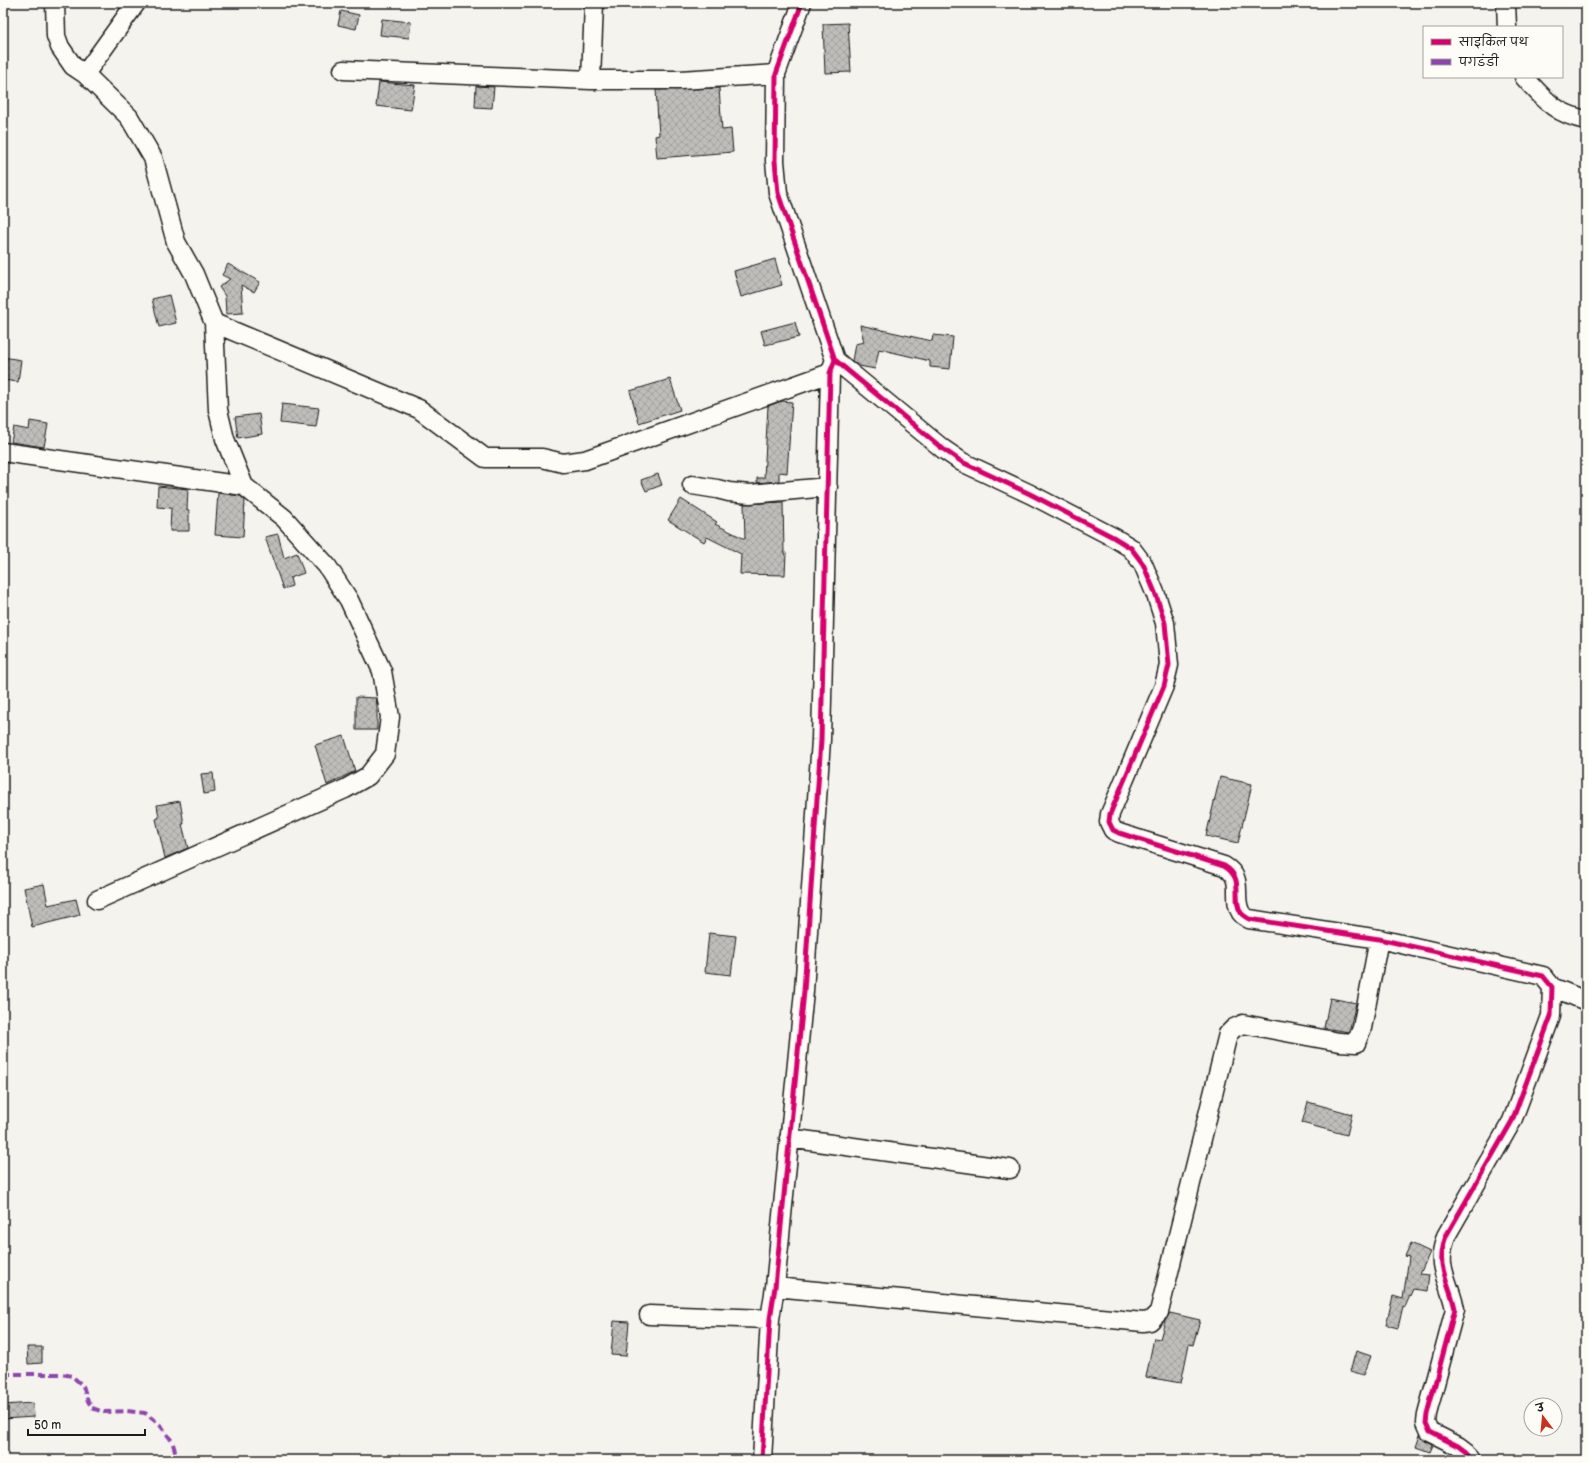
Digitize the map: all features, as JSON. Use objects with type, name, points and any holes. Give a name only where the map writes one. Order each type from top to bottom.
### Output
[{"type":"street","points":[[55,3],[56,36],[60,47],[73,66],[85,74],[129,117],[153,158],[176,242],[194,274],[214,323],[218,410],[225,439],[244,486],[284,518],[304,539],[327,566],[349,600],[382,671],[390,717],[385,754],[368,776],[345,789],[97,900]]},
{"type":"street","points":[[85,74],[136,3]]},
{"type":"street","points":[[591,80],[594,3]]},
{"type":"street","points":[[762,1460],[770,1319],[775,1287],[804,991],[820,740],[833,367],[778,193],[775,161],[776,74],[802,3]]},
{"type":"street","points":[[1506,3],[1506,26]]},
{"type":"street","points":[[343,70],[591,80],[680,80],[776,74]]},
{"type":"street","points":[[1525,78],[1546,102],[1571,116],[1586,120]]},
{"type":"street","points":[[214,323],[419,409],[485,458],[542,458],[562,463],[585,460],[833,367]]},
{"type":"street","points":[[833,367],[943,449],[978,470],[1030,494],[1113,537],[1131,548],[1143,564],[1156,595],[1165,623],[1169,665],[1164,686],[1110,814],[1109,822],[1113,830],[1224,866],[1231,870],[1236,882],[1239,907],[1242,914],[1249,919],[1379,939],[1543,976],[1552,987],[1586,1001]]},
{"type":"street","points":[[3,452],[244,486]]},
{"type":"street","points":[[692,485],[729,492],[750,494],[828,487]]},
{"type":"street","points":[[775,1287],[1143,1322],[1150,1321],[1159,1312],[1228,1034],[1234,1028],[1243,1024],[1339,1042],[1356,1043],[1362,1028],[1379,939]]},
{"type":"street","points":[[1471,1460],[1466,1452],[1458,1446],[1430,1432],[1426,1423],[1427,1414],[1455,1309],[1442,1264],[1442,1250],[1446,1236],[1512,1121],[1551,1016],[1552,987]]},
{"type":"street","points":[[790,1138],[1010,1169]]},
{"type":"street","points":[[649,1315],[770,1319]]},
{"type":"building","points":[[341,11],[359,15],[356,29],[338,25]]},
{"type":"building","points":[[382,19],[411,22],[409,38],[380,35]]},
{"type":"building","points":[[848,23],[851,72],[825,73],[823,24]]},
{"type":"building","points":[[379,82],[415,85],[411,110],[376,106]]},
{"type":"building","points":[[476,86],[494,87],[492,108],[475,107]]},
{"type":"building","points":[[719,88],[722,130],[731,129],[733,152],[657,158],[655,136],[659,135],[656,90]]},
{"type":"building","points":[[775,259],[782,285],[741,297],[734,271]]},
{"type":"building","points":[[228,264],[260,282],[254,292],[241,285],[243,313],[226,314],[225,296],[219,287],[230,279],[222,275]]},
{"type":"building","points":[[169,295],[176,323],[159,327],[152,299]]},
{"type":"building","points":[[795,322],[799,337],[765,345],[761,331]]},
{"type":"building","points":[[860,325],[932,341],[933,335],[953,337],[950,369],[930,367],[930,361],[879,349],[875,369],[859,366],[852,361],[855,344],[864,342]]},
{"type":"building","points":[[3,357],[21,360],[18,382],[3,380]]},
{"type":"building","points":[[670,379],[680,410],[639,423],[630,391]]},
{"type":"building","points":[[782,401],[792,402],[787,473],[779,472],[779,481],[757,483],[757,478],[764,478],[768,406]]},
{"type":"building","points":[[282,404],[319,408],[316,427],[280,423]]},
{"type":"building","points":[[259,414],[262,434],[238,438],[235,417]]},
{"type":"building","points":[[30,421],[48,424],[44,447],[11,442],[14,427],[29,430]]},
{"type":"building","points":[[658,474],[662,485],[646,491],[641,480]]},
{"type":"building","points":[[158,486],[188,489],[187,510],[189,510],[189,531],[170,531],[171,508],[157,507]]},
{"type":"building","points":[[218,493],[240,496],[245,500],[243,537],[215,535]]},
{"type":"building","points":[[681,499],[717,522],[715,524],[745,539],[744,504],[783,502],[784,553],[786,553],[785,575],[740,574],[741,554],[707,537],[704,542],[668,520]]},
{"type":"building","points":[[278,534],[284,558],[297,553],[304,573],[290,578],[292,586],[283,589],[265,537]]},
{"type":"building","points":[[356,697],[376,698],[377,730],[356,730]]},
{"type":"building","points":[[344,736],[355,771],[327,785],[315,745]]},
{"type":"building","points":[[213,773],[215,792],[204,794],[201,774]]},
{"type":"building","points":[[1220,777],[1252,784],[1238,843],[1206,836]]},
{"type":"building","points":[[180,801],[184,824],[182,824],[188,848],[165,858],[156,819],[159,818],[157,805]]},
{"type":"building","points":[[44,884],[48,905],[76,899],[80,915],[32,927],[24,888]]},
{"type":"building","points":[[709,933],[736,936],[731,975],[705,972]]},
{"type":"building","points":[[1330,998],[1356,1003],[1349,1032],[1324,1028]]},
{"type":"building","points":[[1308,1102],[1352,1114],[1347,1135],[1302,1123]]},
{"type":"building","points":[[1411,1243],[1430,1252],[1420,1274],[1429,1275],[1427,1291],[1413,1289],[1405,1307],[1403,1306],[1398,1328],[1386,1325],[1393,1296],[1403,1299],[1409,1257],[1405,1256]]},
{"type":"building","points":[[1170,1313],[1200,1320],[1193,1345],[1189,1344],[1181,1383],[1146,1377],[1154,1338],[1160,1339],[1165,1321]]},
{"type":"building","points":[[614,1321],[629,1322],[626,1356],[611,1355]]},
{"type":"building","points":[[27,1347],[42,1347],[42,1363],[28,1364]]},
{"type":"building","points":[[1356,1351],[1371,1356],[1364,1375],[1350,1371]]},
{"type":"building","points":[[33,1403],[34,1417],[3,1419],[3,1405]]},
{"type":"building","points":[[1420,1435],[1425,1441],[1433,1445],[1430,1452],[1416,1447]]},
{"type":"marked path","points":[[3,1374],[62,1374],[72,1376],[83,1386],[92,1408],[104,1412],[127,1411],[145,1413],[160,1425],[172,1441],[178,1460]]},
{"type":"cycle path","points":[[762,1460],[770,1319],[775,1287],[804,991],[821,740],[830,373],[835,360],[778,193],[775,161],[776,74],[802,3]]},
{"type":"cycle path","points":[[835,360],[943,449],[962,462],[1030,494],[1113,537],[1131,548],[1143,564],[1156,595],[1165,623],[1169,665],[1164,686],[1110,814],[1109,822],[1113,830],[1224,866],[1231,871],[1235,877],[1238,907],[1242,914],[1249,919],[1379,939],[1543,976],[1552,987],[1551,1016],[1512,1121],[1446,1236],[1442,1250],[1443,1269],[1455,1309],[1427,1414],[1426,1423],[1430,1432],[1458,1446],[1466,1452],[1471,1460]]}]
